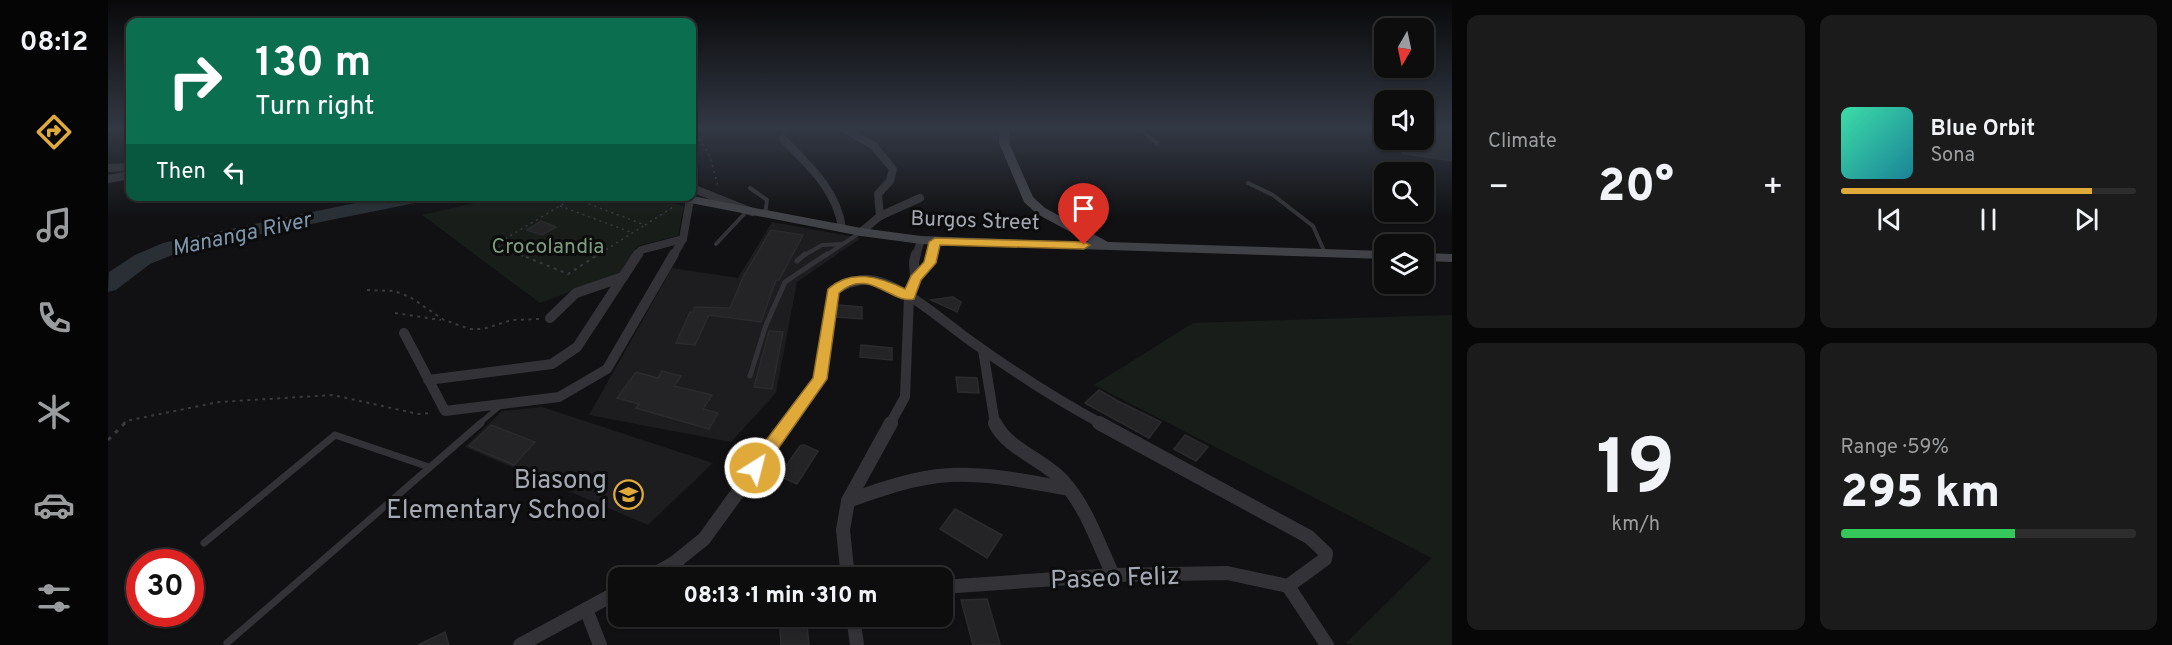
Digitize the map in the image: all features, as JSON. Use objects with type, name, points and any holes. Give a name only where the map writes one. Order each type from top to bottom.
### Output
[{"type":"street","points":[[800,158],[838,206],[842,228]]},
{"type":"street","points":[[880,216],[877,195],[892,176],[893,168],[887,158]]},
{"type":"street","points":[[1010,158],[1028,199],[1041,211],[1105,245]]},
{"type":"street","points":[[108,168],[126,167]]},
{"type":"street","points":[[108,179],[126,176]]},
{"type":"street","points":[[696,192],[740,204],[750,211]]},
{"type":"street","name":"Burgos Street","points":[[696,195],[765,214],[861,232],[928,241],[1374,255]]},
{"type":"street","points":[[861,232],[880,216],[920,198]]},
{"type":"street","points":[[404,333],[445,411],[559,397],[607,369],[683,239],[690,201]]},
{"type":"street","points":[[428,380],[552,364],[578,347],[641,250],[683,239]]},
{"type":"street","points":[[915,279],[930,263],[928,241]]},
{"type":"street","points":[[846,567],[841,535],[848,501],[905,397],[909,296],[915,279],[914,262],[928,241]]},
{"type":"street","points":[[1434,257],[1452,258]]},
{"type":"street","points":[[550,318],[576,293],[623,277]]},
{"type":"street","points":[[667,567],[704,539],[820,379],[832,292],[846,283],[866,280],[886,284],[909,296],[983,350],[1074,408],[1309,537],[1326,553],[1325,559],[1288,586],[1327,645]]},
{"type":"street","points":[[983,350],[995,425],[1011,442],[1060,478],[1077,498],[1113,575]]},
{"type":"street","points":[[848,501],[892,485],[950,476],[1011,478],[1069,489]]},
{"type":"street","points":[[674,563],[677,567]]},
{"type":"street","name":"Paseo Feliz","points":[[953,585],[1113,575],[1227,573],[1288,586]]},
{"type":"street","points":[[520,645],[608,597]]},
{"type":"street","points":[[586,609],[600,645]]},
{"type":"street","points":[[855,627],[857,645]]},
{"type":"lane","points":[[1248,183],[1273,195],[1312,226],[1325,253]]},
{"type":"lane","points":[[750,188],[767,200],[765,214]]},
{"type":"lane","points":[[716,244],[750,211]]},
{"type":"lane","points":[[750,376],[766,325],[785,282],[861,232]]},
{"type":"lane","points":[[797,261],[816,245],[842,244]]},
{"type":"lane","points":[[227,643],[501,405]]},
{"type":"lane","points":[[204,543],[335,435],[429,467]]},
{"type":"path","points":[[711,158],[721,198]]},
{"type":"path","points":[[568,201],[495,245],[568,274],[645,225],[675,201]]},
{"type":"path","points":[[581,201],[645,225]]},
{"type":"path","points":[[560,206],[633,233]]},
{"type":"path","points":[[367,290],[394,291],[410,297],[444,320]]},
{"type":"path","points":[[395,313],[444,320],[470,329],[483,330],[512,320],[550,318]]},
{"type":"path","points":[[108,440],[126,421],[219,402],[333,395],[418,414],[445,411]]},
{"type":"shaded area","points":[[772,222],[861,238],[797,282],[776,393],[731,442],[589,415],[672,268],[738,278]]},
{"type":"shaded area","name":"Biasong Elementary School","points":[[542,407],[713,463],[648,525],[465,447],[502,411]]},
{"type":"green space","name":"Crocolandia","points":[[484,201],[664,201],[684,206],[678,236],[637,246],[623,272],[540,303],[422,215]]},
{"type":"green space","points":[[1452,315],[1452,645],[1354,645],[1346,643],[1432,558],[1094,385],[1193,323]]},
{"type":"building","points":[[1434,158],[1452,158],[1452,161]]},
{"type":"building","points":[[541,221],[556,227],[542,235],[527,230]]},
{"type":"building","points":[[771,230],[803,235],[779,280],[776,280],[761,322],[709,315],[695,345],[676,343],[690,312],[693,312],[695,307],[730,308],[743,277]]},
{"type":"building","points":[[953,297],[961,302],[957,312],[931,300]]},
{"type":"building","points":[[838,305],[862,307],[862,319],[836,317]]},
{"type":"building","points":[[769,331],[783,332],[772,389],[754,387]]},
{"type":"building","points":[[861,345],[892,348],[892,360],[860,357]]},
{"type":"building","points":[[662,371],[681,376],[674,386],[712,395],[703,409],[718,413],[709,429],[636,408],[639,404],[617,398],[636,372],[658,378]]},
{"type":"building","points":[[956,377],[977,378],[979,393],[958,392]]},
{"type":"building","points":[[1099,390],[1161,422],[1149,438],[1085,403]]},
{"type":"building","points":[[491,425],[535,442],[514,465],[469,446]]},
{"type":"building","points":[[1185,435],[1208,447],[1196,461],[1174,449]]},
{"type":"building","points":[[804,445],[818,451],[797,484],[779,476],[800,446]]},
{"type":"building","points":[[955,509],[1002,535],[987,558],[940,529]]},
{"type":"building","points":[[987,599],[1000,644],[973,645],[961,600]]},
{"type":"building","points":[[780,627],[807,627],[809,645],[781,645]]},
{"type":"building","points":[[445,632],[449,645],[418,645]]},
{"type":"waterway","name":"Mananga River","points":[[108,285],[125,270],[142,260],[182,244],[395,201]]},
{"type":"place","name":"Biasong Elementary School","points":[[628,494]]},
{"type":"route","points":[[755,468],[820,379],[832,292],[838,287],[856,281],[878,281],[909,296],[915,279],[930,263],[935,242],[1084,245]]}]
